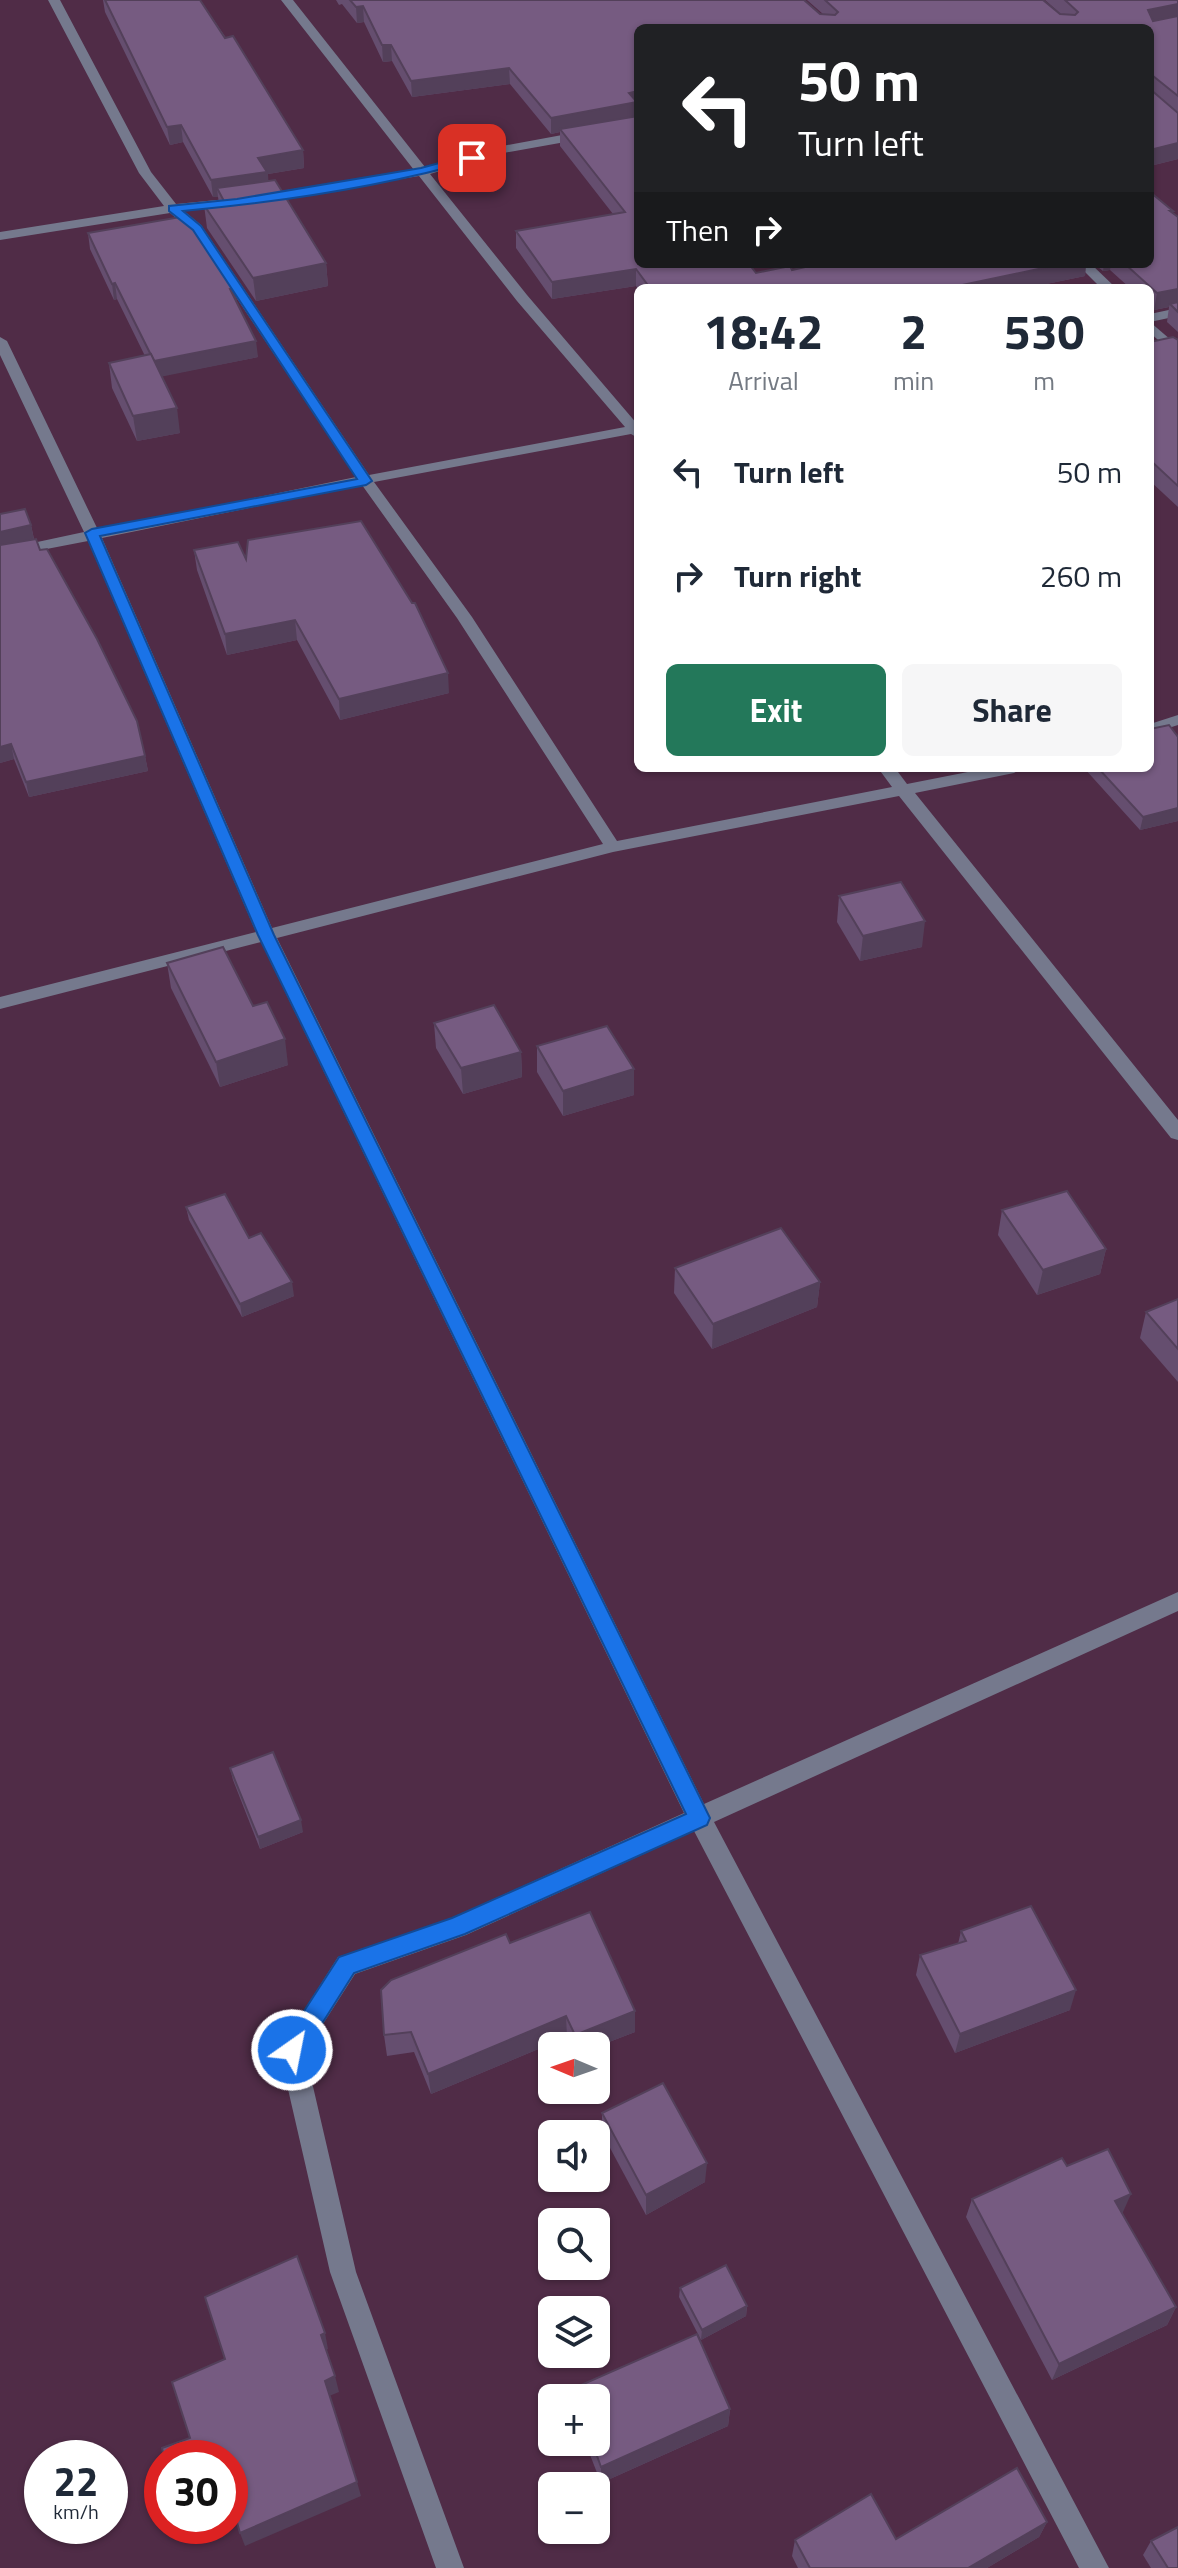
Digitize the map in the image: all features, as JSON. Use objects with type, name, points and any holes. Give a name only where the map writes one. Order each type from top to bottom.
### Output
[{"type":"street","points":[[54,0],[145,173],[173,209],[197,228],[366,481],[464,617],[613,847]]},
{"type":"street","points":[[287,0],[522,298],[634,428]]},
{"type":"street","points":[[0,236],[422,172],[497,151],[634,126]]},
{"type":"street","points":[[1087,268],[1105,284]]},
{"type":"street","points":[[1154,317],[1178,312]]},
{"type":"street","points":[[1154,330],[1178,353]]},
{"type":"street","points":[[0,341],[92,533],[266,935],[335,1070],[699,1818],[1095,2568]]},
{"type":"street","points":[[0,554],[92,533],[634,432]]},
{"type":"street","points":[[1154,728],[1178,720]]},
{"type":"street","points":[[889,772],[1178,1133]]},
{"type":"street","points":[[0,1003],[613,847],[994,772]]},
{"type":"street","points":[[450,2568],[343,2272],[292,2050],[347,1965],[457,1927],[1178,1601]]},
{"type":"building","points":[[105,0],[200,0],[225,38],[233,36],[303,150],[258,158],[267,172],[211,180],[181,125],[167,127]]},
{"type":"building","points":[[350,0],[804,0],[820,14],[835,15],[838,12],[825,0],[1043,0],[1060,14],[1075,15],[1078,12],[1065,0],[1178,0],[1178,4],[1148,10],[1153,21],[1178,16],[1178,96],[1154,77],[1154,24],[634,24],[634,92],[629,93],[634,103],[551,118],[509,68],[411,81],[391,45],[382,45],[363,6],[356,7]]},
{"type":"building","points":[[1154,92],[1178,113],[1178,143],[1154,149]]},
{"type":"building","points":[[634,117],[634,268],[752,268],[756,273],[780,268],[1043,268],[967,284],[647,284],[636,269],[552,282],[516,231],[625,212],[560,129]]},
{"type":"building","points":[[275,180],[326,263],[253,278],[204,205],[224,201],[217,188]]},
{"type":"building","points":[[1154,195],[1178,217],[1178,289],[1157,293],[1154,284],[1147,284],[1129,268],[1154,268]]},
{"type":"building","points":[[186,216],[236,288],[230,289],[256,341],[154,361],[88,233]]},
{"type":"building","points":[[1173,337],[1178,340],[1178,486],[1154,464],[1154,341]]},
{"type":"building","points":[[151,354],[177,408],[133,416],[109,363]]},
{"type":"building","points":[[25,509],[31,525],[0,532],[0,514]]},
{"type":"building","points":[[361,521],[412,603],[415,603],[448,673],[339,699],[295,620],[225,634],[194,550],[238,542],[246,559],[248,540]]},
{"type":"building","points":[[36,539],[40,550],[47,549],[97,639],[137,721],[145,756],[26,782],[11,744],[0,747],[0,545]]},
{"type":"building","points":[[1169,725],[1178,737],[1178,808],[1143,817],[1102,772],[1154,772],[1154,728]]},
{"type":"building","points":[[901,882],[925,921],[863,936],[839,896]]},
{"type":"building","points":[[223,947],[253,1006],[267,1002],[285,1039],[216,1062],[167,963]]},
{"type":"building","points":[[494,1005],[521,1052],[461,1068],[434,1023]]},
{"type":"building","points":[[607,1026],[634,1069],[563,1091],[537,1046]]},
{"type":"building","points":[[1067,1191],[1106,1249],[1043,1270],[1002,1210]]},
{"type":"building","points":[[225,1194],[249,1238],[261,1233],[292,1282],[240,1304],[186,1207]]},
{"type":"building","points":[[781,1228],[820,1282],[713,1324],[675,1268]]},
{"type":"building","points":[[1178,1299],[1178,1349],[1146,1312]]},
{"type":"building","points":[[273,1752],[301,1820],[258,1837],[230,1768]]},
{"type":"building","points":[[1031,1906],[1076,1990],[960,2034],[920,1955],[966,1941],[961,1931]]},
{"type":"building","points":[[590,1912],[635,2011],[582,2032],[574,2032],[566,2016],[428,2074],[411,2032],[384,2035],[381,1990],[391,1980],[506,1934],[510,1943]]},
{"type":"building","points":[[663,2083],[707,2163],[646,2195],[610,2128],[610,2120],[606,2120],[602,2113]]},
{"type":"building","points":[[1108,2149],[1131,2194],[1115,2201],[1176,2307],[1059,2364],[972,2199],[1062,2158],[1067,2166]]},
{"type":"building","points":[[297,2256],[325,2333],[321,2335],[335,2376],[325,2381],[357,2482],[248,2530],[248,2440],[184,2440],[190,2438],[172,2382],[225,2359],[205,2297]]},
{"type":"building","points":[[726,2265],[747,2306],[702,2330],[680,2288]]},
{"type":"building","points":[[697,2334],[730,2409],[601,2467],[597,2456],[610,2456],[610,2384],[583,2384]]},
{"type":"building","points":[[1017,2468],[1047,2522],[968,2568],[810,2568],[795,2540],[871,2494],[896,2539]]},
{"type":"building","points":[[1178,2527],[1178,2568],[1168,2568],[1151,2541]]},
{"type":"route","points":[[292,2050],[347,1965],[457,1927],[699,1818],[266,935],[92,533],[366,481],[197,228],[173,209],[237,202],[422,172],[472,158]]}]
